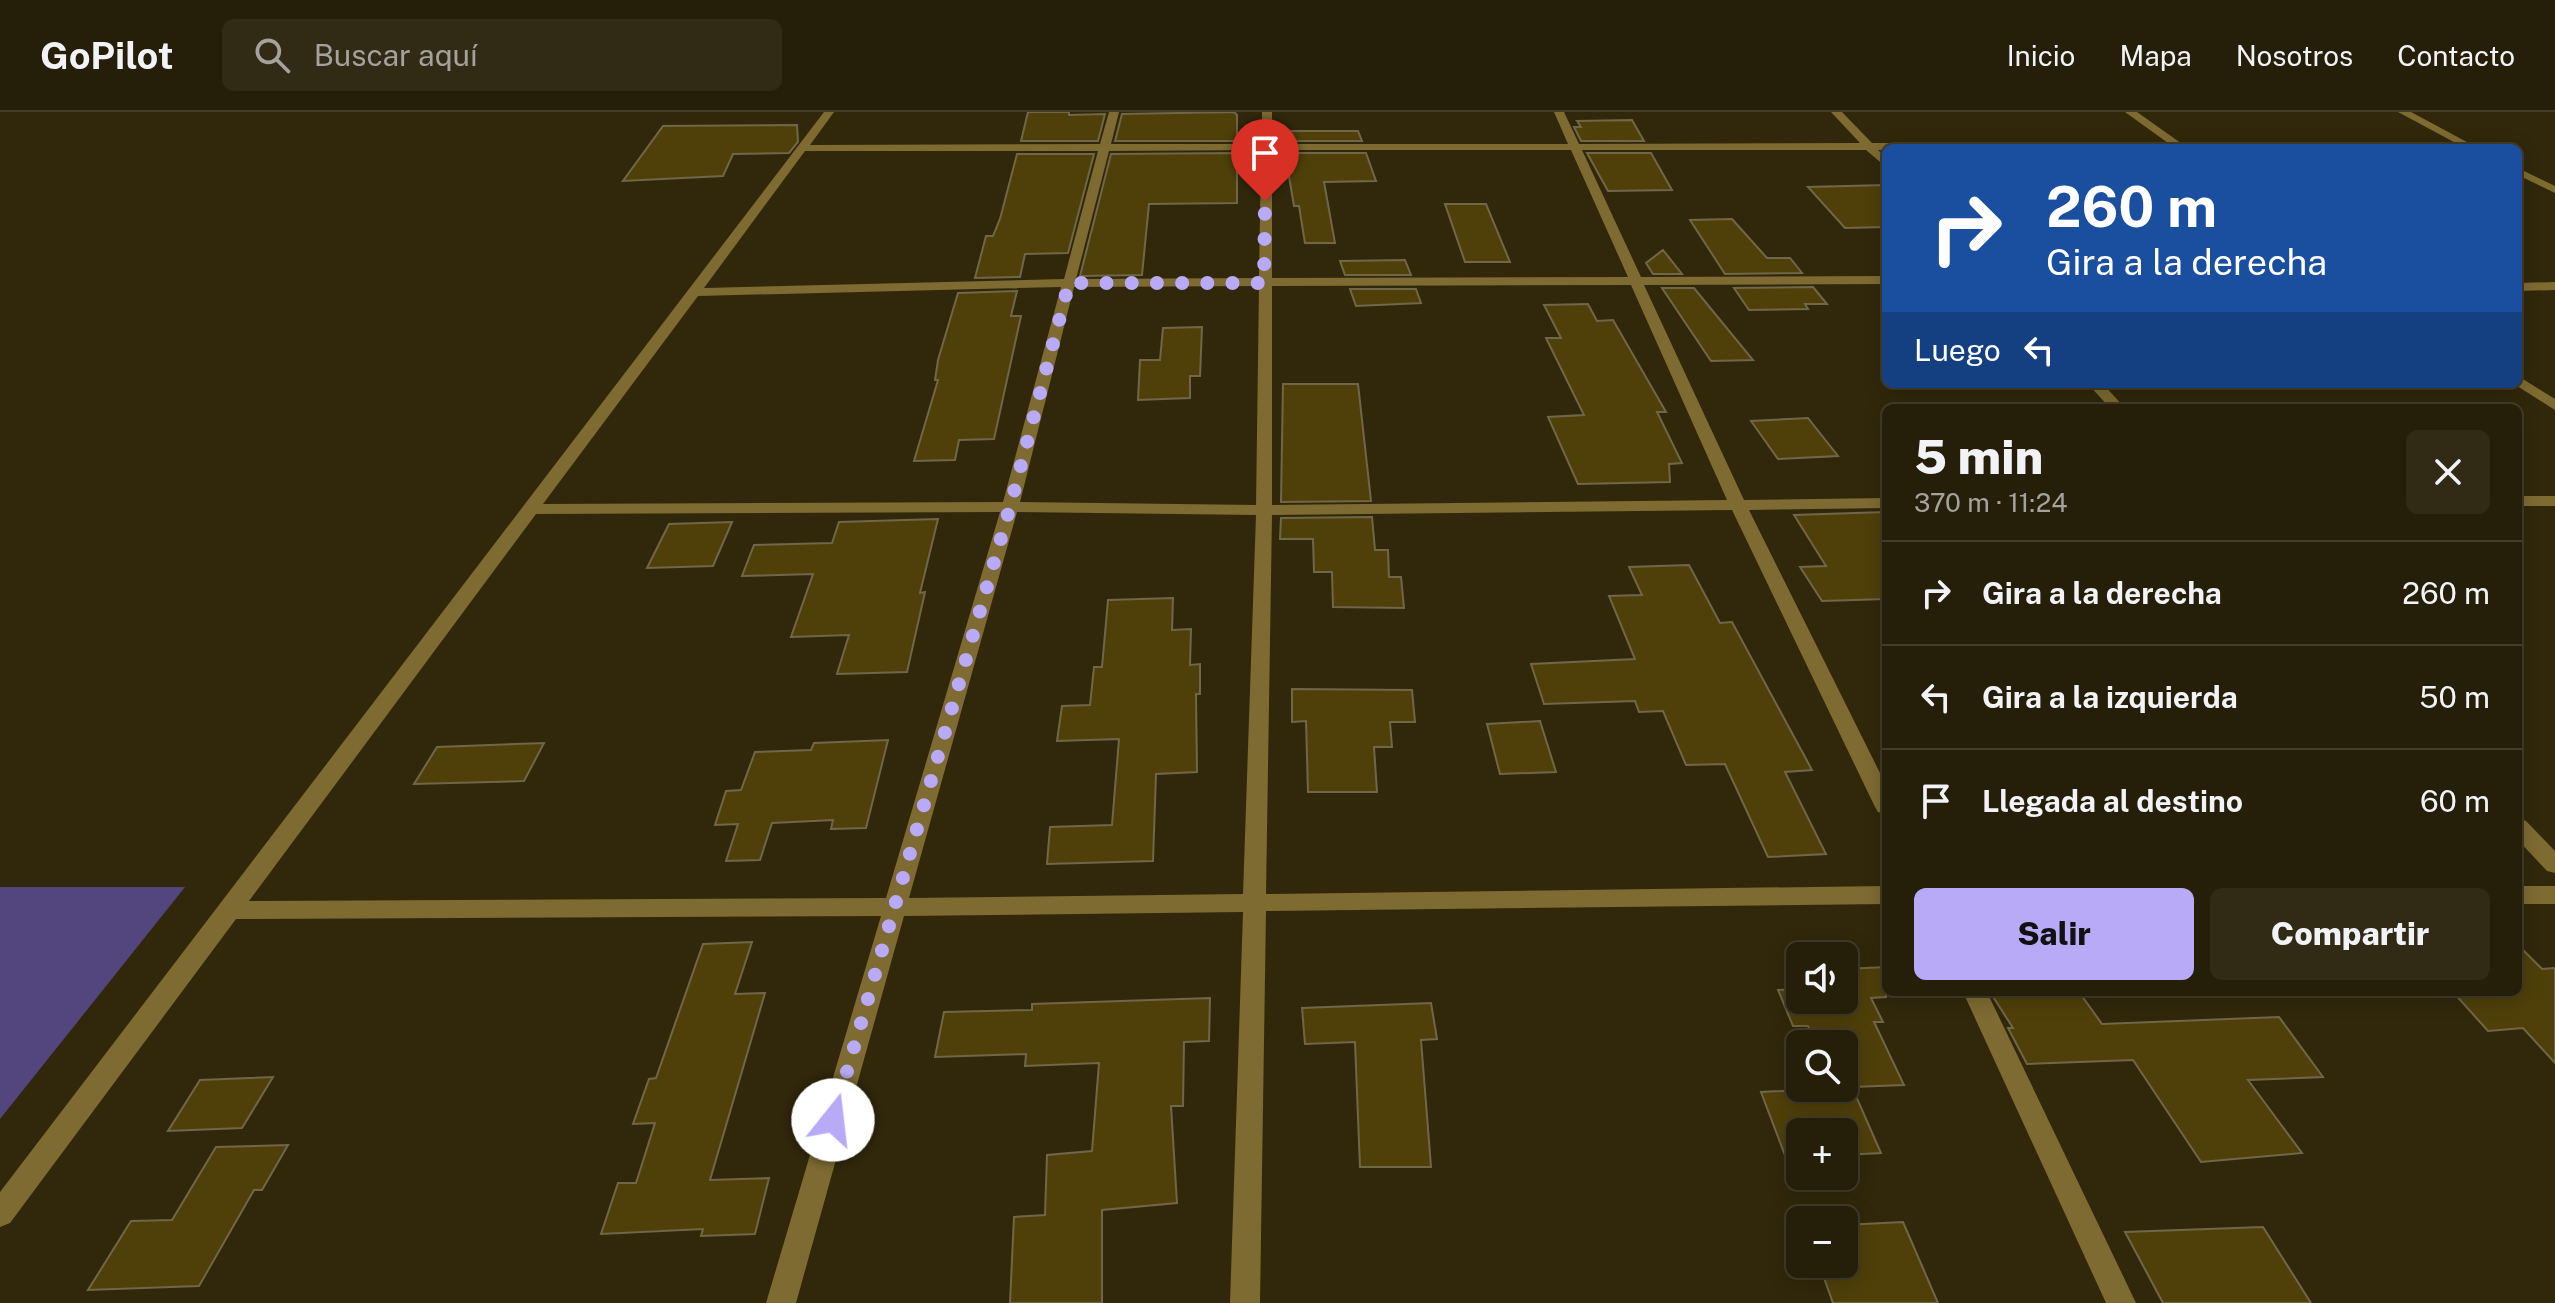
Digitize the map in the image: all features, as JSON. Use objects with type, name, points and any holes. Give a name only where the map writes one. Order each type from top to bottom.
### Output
[{"type":"street","points":[[0,1214],[829,112]]},
{"type":"street","points":[[781,1303],[1010,507],[1114,112]]},
{"type":"street","points":[[1245,1303],[1264,510],[1267,112]]},
{"type":"street","points":[[1559,112],[1738,505],[1882,799]]},
{"type":"street","points":[[1836,112],[1882,160]]},
{"type":"street","points":[[2130,112],[2177,144]]},
{"type":"street","points":[[2403,112],[2465,144]]},
{"type":"street","points":[[802,148],[1882,145]]},
{"type":"street","points":[[2522,173],[2555,190]]},
{"type":"street","points":[[694,292],[1069,283],[1882,280]]},
{"type":"street","points":[[2522,287],[2555,286]]},
{"type":"street","points":[[2522,383],[2555,406]]},
{"type":"street","points":[[2099,388],[2114,404]]},
{"type":"street","points":[[2522,501],[2555,501]]},
{"type":"street","points":[[531,509],[1010,507],[1264,510],[1882,503]]},
{"type":"street","points":[[2522,830],[2555,865]]},
{"type":"street","points":[[228,910],[895,907],[1882,895]]},
{"type":"street","points":[[2522,895],[2555,895]]},
{"type":"street","points":[[1977,996],[2121,1303]]},
{"type":"shaded area","points":[[0,887],[185,887],[0,1119]]},
{"type":"building","points":[[1028,112],[1105,114],[1098,141],[1021,141]]},
{"type":"building","points":[[1234,112],[1237,115],[1237,141],[1115,141],[1122,114]]},
{"type":"building","points":[[1632,120],[1644,141],[1581,141],[1574,127],[1581,127],[1577,121]]},
{"type":"building","points":[[797,125],[798,142],[789,153],[733,154],[723,176],[623,181],[663,126]]},
{"type":"building","points":[[1281,131],[1358,131],[1362,141],[1283,141]]},
{"type":"building","points":[[1237,153],[1237,203],[1149,204],[1142,275],[1080,276],[1111,154]]},
{"type":"building","points":[[1285,153],[1366,153],[1376,181],[1324,182],[1335,243],[1305,243],[1299,206],[1294,206]]},
{"type":"building","points":[[1587,153],[1651,153],[1672,190],[1608,191]]},
{"type":"building","points":[[1017,154],[1094,154],[1068,253],[1025,254],[1020,277],[975,278],[986,236],[993,236],[1000,219]]},
{"type":"building","points":[[1882,185],[1882,227],[1845,228],[1808,187]]},
{"type":"building","points":[[1445,204],[1486,204],[1510,262],[1465,262]]},
{"type":"building","points":[[1732,219],[1767,258],[1790,258],[1802,273],[1725,274],[1690,220]]},
{"type":"building","points":[[1663,250],[1682,274],[1653,274],[1646,263]]},
{"type":"building","points":[[1405,260],[1411,275],[1345,275],[1340,261]]},
{"type":"building","points":[[1813,287],[1827,304],[1805,304],[1808,309],[1749,310],[1734,288]]},
{"type":"building","points":[[1662,288],[1694,288],[1753,360],[1711,361]]},
{"type":"building","points":[[1350,289],[1416,289],[1421,303],[1356,306]]},
{"type":"building","points":[[1017,291],[1011,316],[1021,316],[994,439],[959,440],[955,460],[914,461],[938,380],[935,380],[938,360],[958,293]]},
{"type":"building","points":[[1588,304],[1597,321],[1613,320],[1666,412],[1657,412],[1682,463],[1669,464],[1670,482],[1578,484],[1548,417],[1584,415],[1546,338],[1561,338],[1544,305]]},
{"type":"building","points":[[1202,327],[1200,376],[1190,376],[1190,398],[1138,400],[1140,360],[1160,360],[1163,328]]},
{"type":"building","points":[[1283,384],[1358,384],[1371,501],[1281,502]]},
{"type":"building","points":[[1808,418],[1838,456],[1778,459],[1751,421]]},
{"type":"building","points":[[1882,512],[1882,599],[1822,601],[1800,567],[1826,566],[1794,515]]},
{"type":"building","points":[[1372,517],[1375,550],[1388,550],[1389,577],[1401,577],[1404,608],[1333,607],[1332,572],[1314,572],[1313,539],[1280,539],[1281,518]]},
{"type":"building","points":[[938,519],[920,593],[925,592],[907,672],[837,674],[849,635],[791,637],[813,574],[742,576],[754,545],[832,543],[839,522]]},
{"type":"building","points":[[732,522],[713,566],[647,568],[669,524]]},
{"type":"building","points":[[1689,565],[1720,623],[1732,622],[1812,770],[1785,772],[1826,854],[1768,857],[1725,764],[1686,765],[1663,711],[1639,712],[1635,701],[1544,704],[1531,664],[1635,659],[1609,596],[1642,595],[1629,567]]},
{"type":"building","points":[[1173,598],[1172,630],[1191,629],[1190,665],[1200,664],[1200,694],[1196,694],[1197,772],[1156,774],[1153,861],[1047,864],[1050,827],[1112,825],[1119,739],[1057,741],[1062,706],[1090,705],[1094,667],[1102,667],[1108,600]]},
{"type":"building","points":[[1292,689],[1412,690],[1415,722],[1390,722],[1392,747],[1374,747],[1377,792],[1308,792],[1306,721],[1292,722]]},
{"type":"building","points":[[1540,721],[1556,772],[1500,774],[1487,724]]},
{"type":"building","points":[[888,740],[866,828],[831,829],[833,820],[772,823],[760,860],[726,861],[738,824],[715,825],[726,791],[741,790],[755,752],[811,750],[814,743]]},
{"type":"building","points":[[544,743],[524,781],[414,784],[437,747]]},
{"type":"building","points":[[752,942],[735,994],[765,993],[710,1180],[769,1178],[755,1234],[701,1236],[703,1229],[601,1234],[618,1183],[636,1183],[655,1123],[633,1124],[649,1079],[656,1078],[703,944]]},
{"type":"building","points":[[2522,949],[2542,969],[2555,968],[2555,1063],[2523,1028],[2488,1031],[2457,996],[2522,996]]},
{"type":"building","points":[[1882,967],[1882,996],[1886,997],[1871,998],[1883,1022],[1874,1022],[1904,1085],[1858,1087],[1858,1030],[1810,1030],[1808,1026],[1793,1026],[1788,1014],[1858,1014],[1858,968]]},
{"type":"building","points":[[1778,990],[1786,990],[1786,1009]]},
{"type":"building","points":[[1993,996],[2082,996],[2102,1024],[2279,1017],[2323,1077],[2248,1080],[2302,1153],[2201,1162],[2133,1060],[2027,1064],[2008,1028],[2013,1028]]},
{"type":"building","points":[[1210,998],[1209,1041],[1184,1042],[1183,1106],[1171,1106],[1177,1203],[1102,1210],[1102,1303],[1010,1303],[1014,1217],[1045,1215],[1047,1155],[1092,1151],[1099,1063],[1025,1066],[1026,1054],[935,1057],[944,1012],[1032,1010],[1032,1004]]},
{"type":"building","points":[[1431,1003],[1437,1039],[1421,1040],[1431,1167],[1360,1167],[1355,1042],[1305,1044],[1302,1008]]},
{"type":"building","points":[[273,1077],[242,1128],[168,1131],[200,1080]]},
{"type":"building","points":[[1786,1091],[1786,1102],[1858,1101],[1881,1153],[1858,1154],[1858,1118],[1786,1118],[1786,1158],[1761,1092]]},
{"type":"building","points":[[288,1145],[262,1190],[254,1190],[199,1286],[88,1290],[131,1221],[172,1220],[216,1147]]},
{"type":"building","points":[[1903,1222],[1938,1303],[1833,1303],[1824,1278],[1858,1278],[1858,1224]]},
{"type":"building","points":[[2263,1227],[2311,1303],[2163,1303],[2125,1232]]},
{"type":"route","points":[[833,1120],[1010,507],[1069,283],[1264,283],[1265,201]]}]
